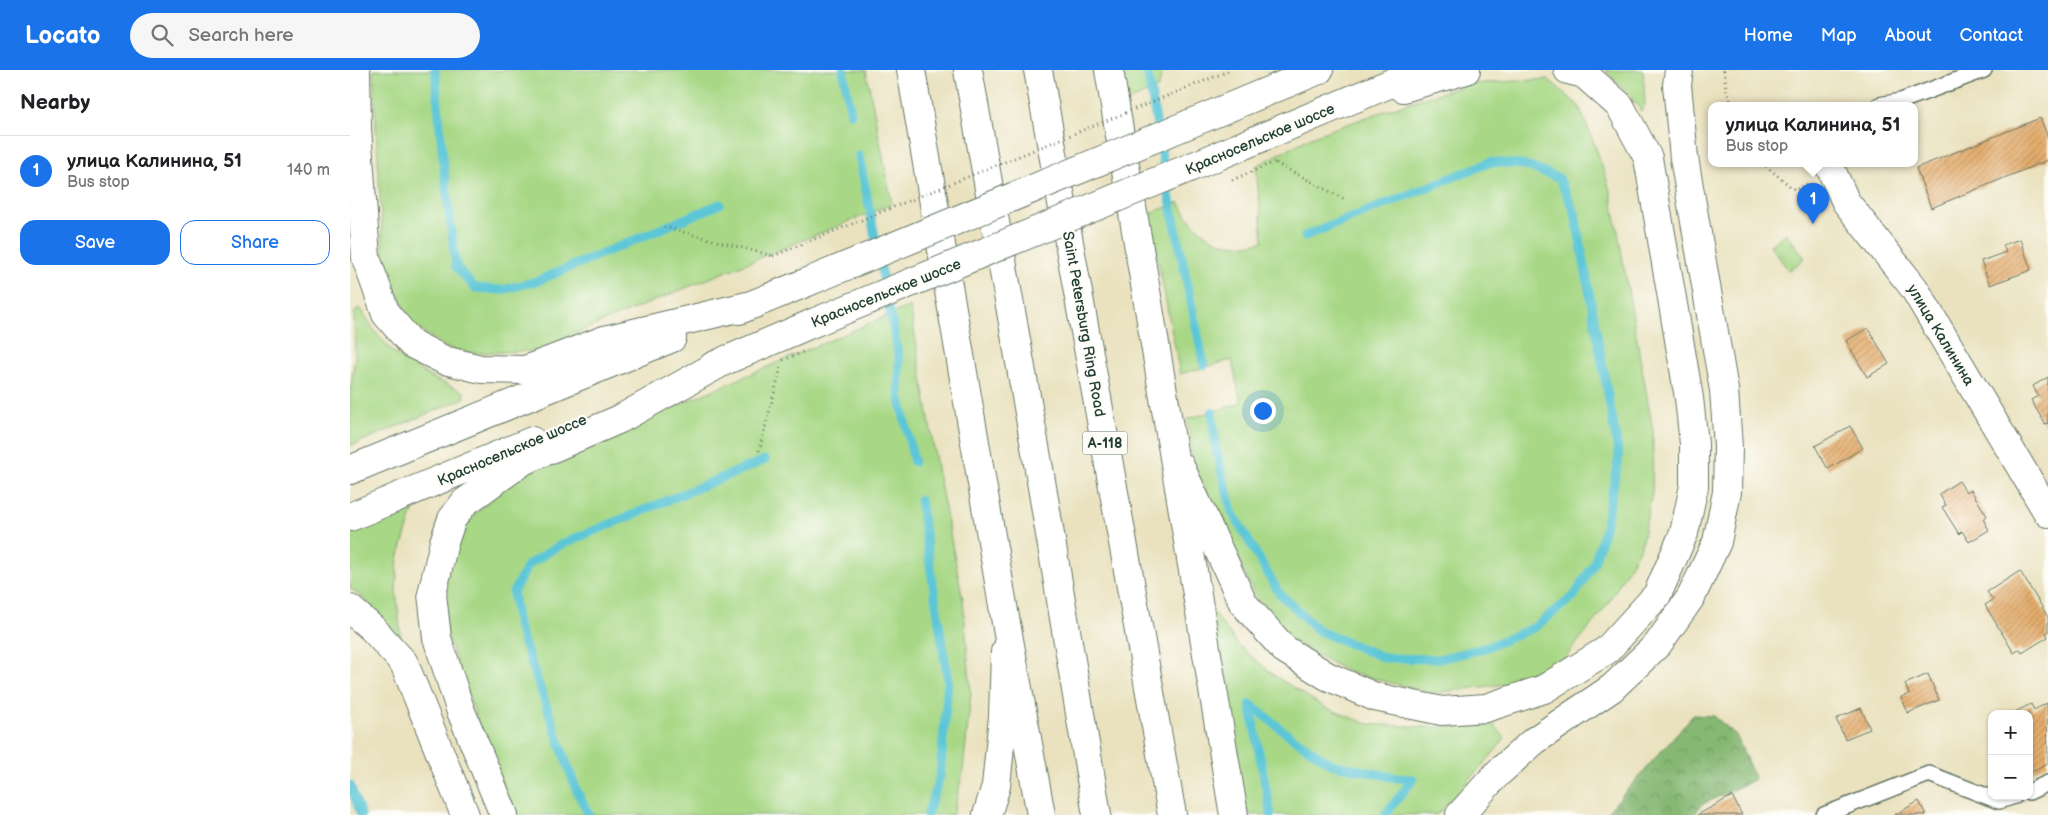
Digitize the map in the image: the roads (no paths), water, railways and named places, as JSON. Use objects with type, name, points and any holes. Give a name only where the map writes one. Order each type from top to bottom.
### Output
[{"type":"main road","points":[[356,70],[357,128],[366,258],[386,314],[412,344],[444,360],[481,369],[525,370],[604,340],[755,304]]},
{"type":"main road","points":[[905,70],[921,125]]},
{"type":"main road","points":[[911,70],[1041,815]]},
{"type":"main road","points":[[968,70],[1039,468],[1097,815]]},
{"type":"main road","name":"Saint Petersburg Ring Road","points":[[1038,70],[1172,815]]},
{"type":"main road","points":[[1108,70],[1175,455],[1234,815]]},
{"type":"main road","points":[[350,470],[1319,70]]},
{"type":"main road","name":"Красносельское шоссе","points":[[350,517],[813,323],[1256,141],[1422,70]]},
{"type":"main road","points":[[1323,113],[1466,70]]},
{"type":"main road","points":[[1175,455],[1242,603],[1284,649],[1327,676],[1376,697],[1442,711],[1486,708],[1544,689],[1607,650],[1657,595],[1684,533],[1694,486],[1694,444],[1689,398],[1648,158],[1620,106],[1584,74],[1568,70]]},
{"type":"main road","points":[[1460,815],[1497,774],[1534,741],[1612,688],[1658,644],[1692,597],[1717,542],[1727,492],[1728,447],[1724,390],[1684,158],[1677,85],[1679,70]]},
{"type":"main road","name":"улица Калинина","points":[[1830,169],[1846,202],[1914,288],[2048,513]]},
{"type":"main road","points":[[504,815],[460,709],[437,638],[432,594],[444,542],[452,519],[465,502],[522,461],[620,419],[728,359]]},
{"type":"main road","points":[[350,609],[373,629],[404,663],[465,815]]},
{"type":"main road","points":[[987,815],[996,786],[1003,716],[1006,623]]},
{"type":"lane","points":[[1896,102],[1984,70]]},
{"type":"lane","points":[[1824,815],[1929,774],[1988,796]]},
{"type":"lane","points":[[2033,790],[2048,783]]},
{"type":"waterway","points":[[435,70],[443,161],[456,267],[475,288],[502,290],[537,281],[720,204]]},
{"type":"waterway","points":[[843,70],[851,114]]},
{"type":"waterway","points":[[1147,70],[1169,195],[1204,365]]},
{"type":"waterway","points":[[859,156],[899,358],[899,395],[914,462]]},
{"type":"waterway","points":[[1212,412],[1216,450],[1232,512],[1279,593],[1319,631],[1385,658],[1439,659],[1485,648],[1535,627],[1574,596],[1594,563],[1605,528],[1619,456],[1575,213],[1559,178],[1524,165],[1491,162],[1305,236]]},
{"type":"waterway","points":[[589,815],[576,789],[518,626],[513,592],[529,564],[562,544],[765,460]]},
{"type":"waterway","points":[[920,500],[948,681],[940,776],[927,815]]},
{"type":"waterway","points":[[1271,815],[1250,704],[1286,733],[1331,764],[1397,778],[1413,779]]},
{"type":"waterway","points":[[1385,815],[1413,779]]},
{"type":"waterway","points":[[350,785],[361,815]]},
{"type":"place","name":"улица Калинина, 51","points":[[1813,224]]}]
